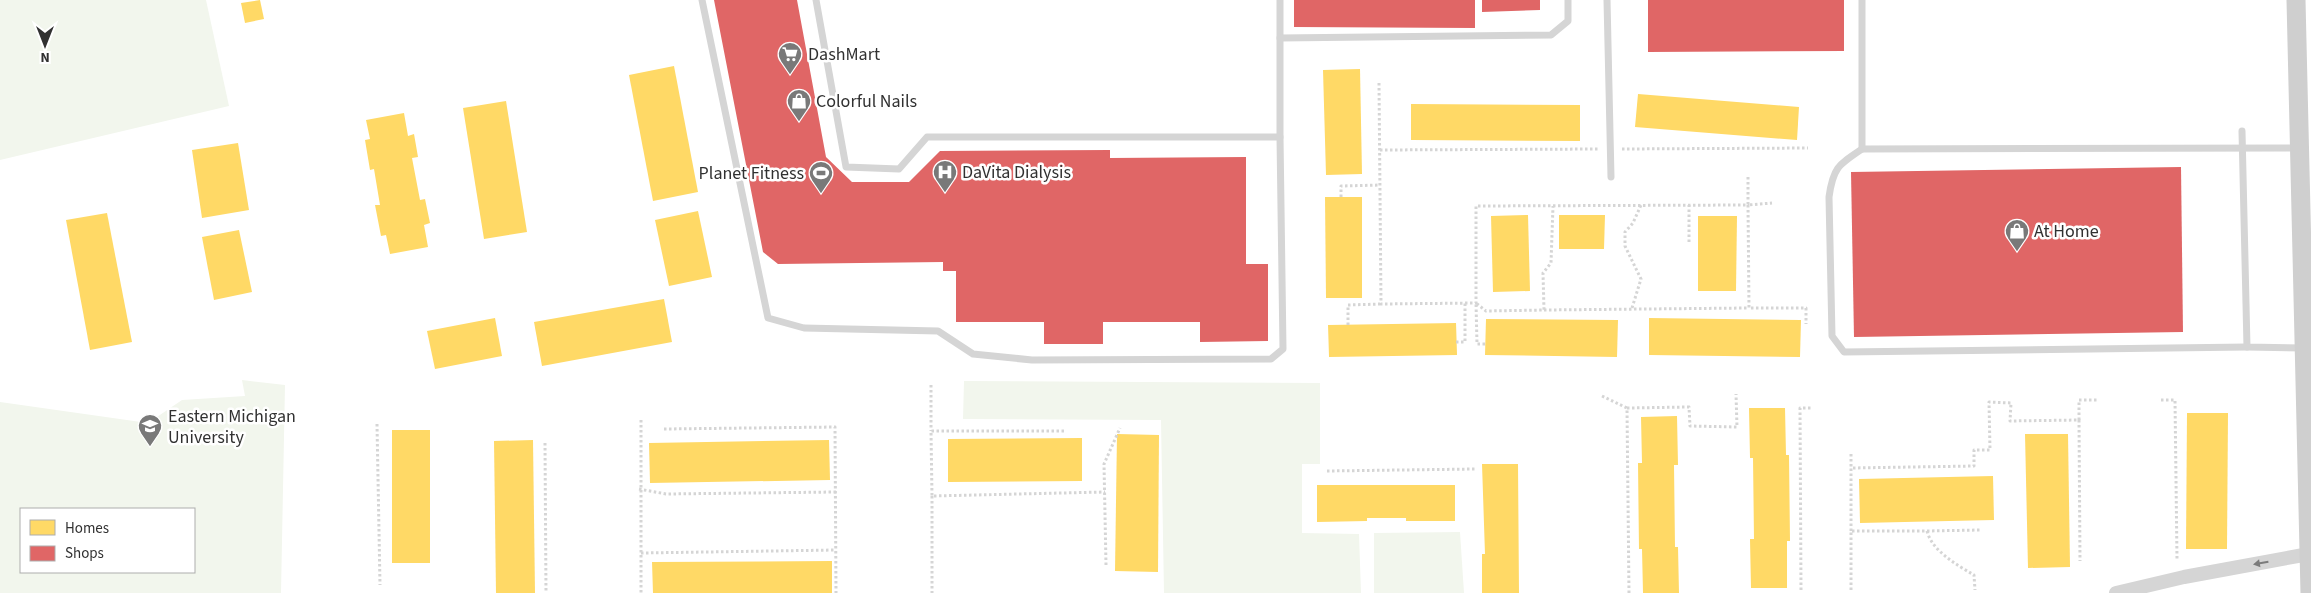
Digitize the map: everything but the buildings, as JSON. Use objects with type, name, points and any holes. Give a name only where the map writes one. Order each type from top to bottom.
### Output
[{"type":"main road","points":[[2296,0],[2302,137],[2310,593]]},
{"type":"street","points":[[2116,593],[2184,577],[2308,554]]},
{"type":"lane","points":[[702,0],[768,318],[804,328],[938,331],[973,354],[1032,360],[1272,359],[1283,349],[1280,0]]},
{"type":"lane","points":[[816,0],[846,167],[899,168],[926,137],[1280,137]]},
{"type":"lane","points":[[1280,38],[1551,35],[1568,22],[1568,0]]},
{"type":"lane","points":[[1607,0],[1611,177]]},
{"type":"lane","points":[[1862,0],[1862,148]]},
{"type":"lane","points":[[2242,131],[2247,347]]},
{"type":"lane","points":[[2302,137],[2242,148],[1862,148],[1839,164],[1832,174],[1829,197],[1832,336],[1844,352],[2247,347],[2305,348]]},
{"type":"path","points":[[1379,82],[1381,304]]},
{"type":"path","points":[[1380,150],[1598,149],[1597,140]]},
{"type":"path","points":[[1624,149],[1808,148]]},
{"type":"path","points":[[1748,177],[1749,308]]},
{"type":"path","points":[[1341,197],[1341,186],[1380,185]]},
{"type":"path","points":[[1485,344],[1477,344],[1476,206],[1772,203]]},
{"type":"path","points":[[1632,308],[1641,279],[1625,246],[1626,232],[1633,223],[1641,205]]},
{"type":"path","points":[[1689,205],[1689,242]]},
{"type":"path","points":[[1544,310],[1544,273],[1551,264],[1553,206]]},
{"type":"path","points":[[1348,325],[1348,305],[1381,304],[1476,304],[1486,311],[1632,308],[1806,308],[1806,324]]},
{"type":"path","points":[[1456,342],[1465,342],[1464,304]]},
{"type":"path","points":[[931,385],[932,593]]},
{"type":"path","points":[[1602,396],[1627,408],[1689,407],[1690,426],[1737,427],[1736,394]]},
{"type":"path","points":[[2080,561],[2079,400],[2098,400]]},
{"type":"path","points":[[2161,400],[2175,400],[2176,558]]},
{"type":"path","points":[[1851,468],[1974,466],[1974,450],[1990,450],[1989,402],[2011,403],[2010,421],[2079,420]]},
{"type":"path","points":[[1627,408],[1629,593]]},
{"type":"path","points":[[1801,590],[1800,408],[1812,408]]},
{"type":"path","points":[[641,420],[639,489],[641,593]]},
{"type":"path","points":[[377,424],[380,585]]},
{"type":"path","points":[[664,429],[836,427],[836,593]]},
{"type":"path","points":[[1106,565],[1104,464],[1115,434],[1120,428]]},
{"type":"path","points":[[931,431],[1064,431]]},
{"type":"path","points":[[545,443],[546,593]]},
{"type":"path","points":[[1851,454],[1851,590]]},
{"type":"path","points":[[1327,471],[1475,469]]},
{"type":"path","points":[[639,489],[666,494],[836,492]]},
{"type":"path","points":[[932,496],[1105,492]]},
{"type":"path","points":[[1852,531],[1980,530]]},
{"type":"path","points":[[1927,531],[1929,538],[1954,563],[1974,575],[1975,590]]},
{"type":"path","points":[[641,553],[836,550]]},
{"type":"shaded area","points":[[0,0],[206,0],[229,106],[0,160]]},
{"type":"shaded area","name":"Eastern Michigan University","points":[[242,380],[285,385],[281,593],[0,593],[0,402],[148,423],[182,400],[245,396]]},
{"type":"shaded area","points":[[964,381],[1320,383],[1320,464],[1302,464],[1302,533],[1359,534],[1361,593],[1164,593],[1161,420],[963,419]]},
{"type":"shaded area","points":[[1460,532],[1464,593],[1374,593],[1374,533]]},
{"type":"place","name":"DashMart","points":[[790,75]]},
{"type":"place","name":"Colorful Nails","points":[[799,122]]},
{"type":"place","name":"DaVita Dialysis","points":[[945,193]]},
{"type":"place","name":"Planet Fitness","points":[[821,194]]},
{"type":"place","name":"At Home","points":[[2017,252]]},
{"type":"place","name":"Eastern Michigan University","points":[[150,447]]}]
